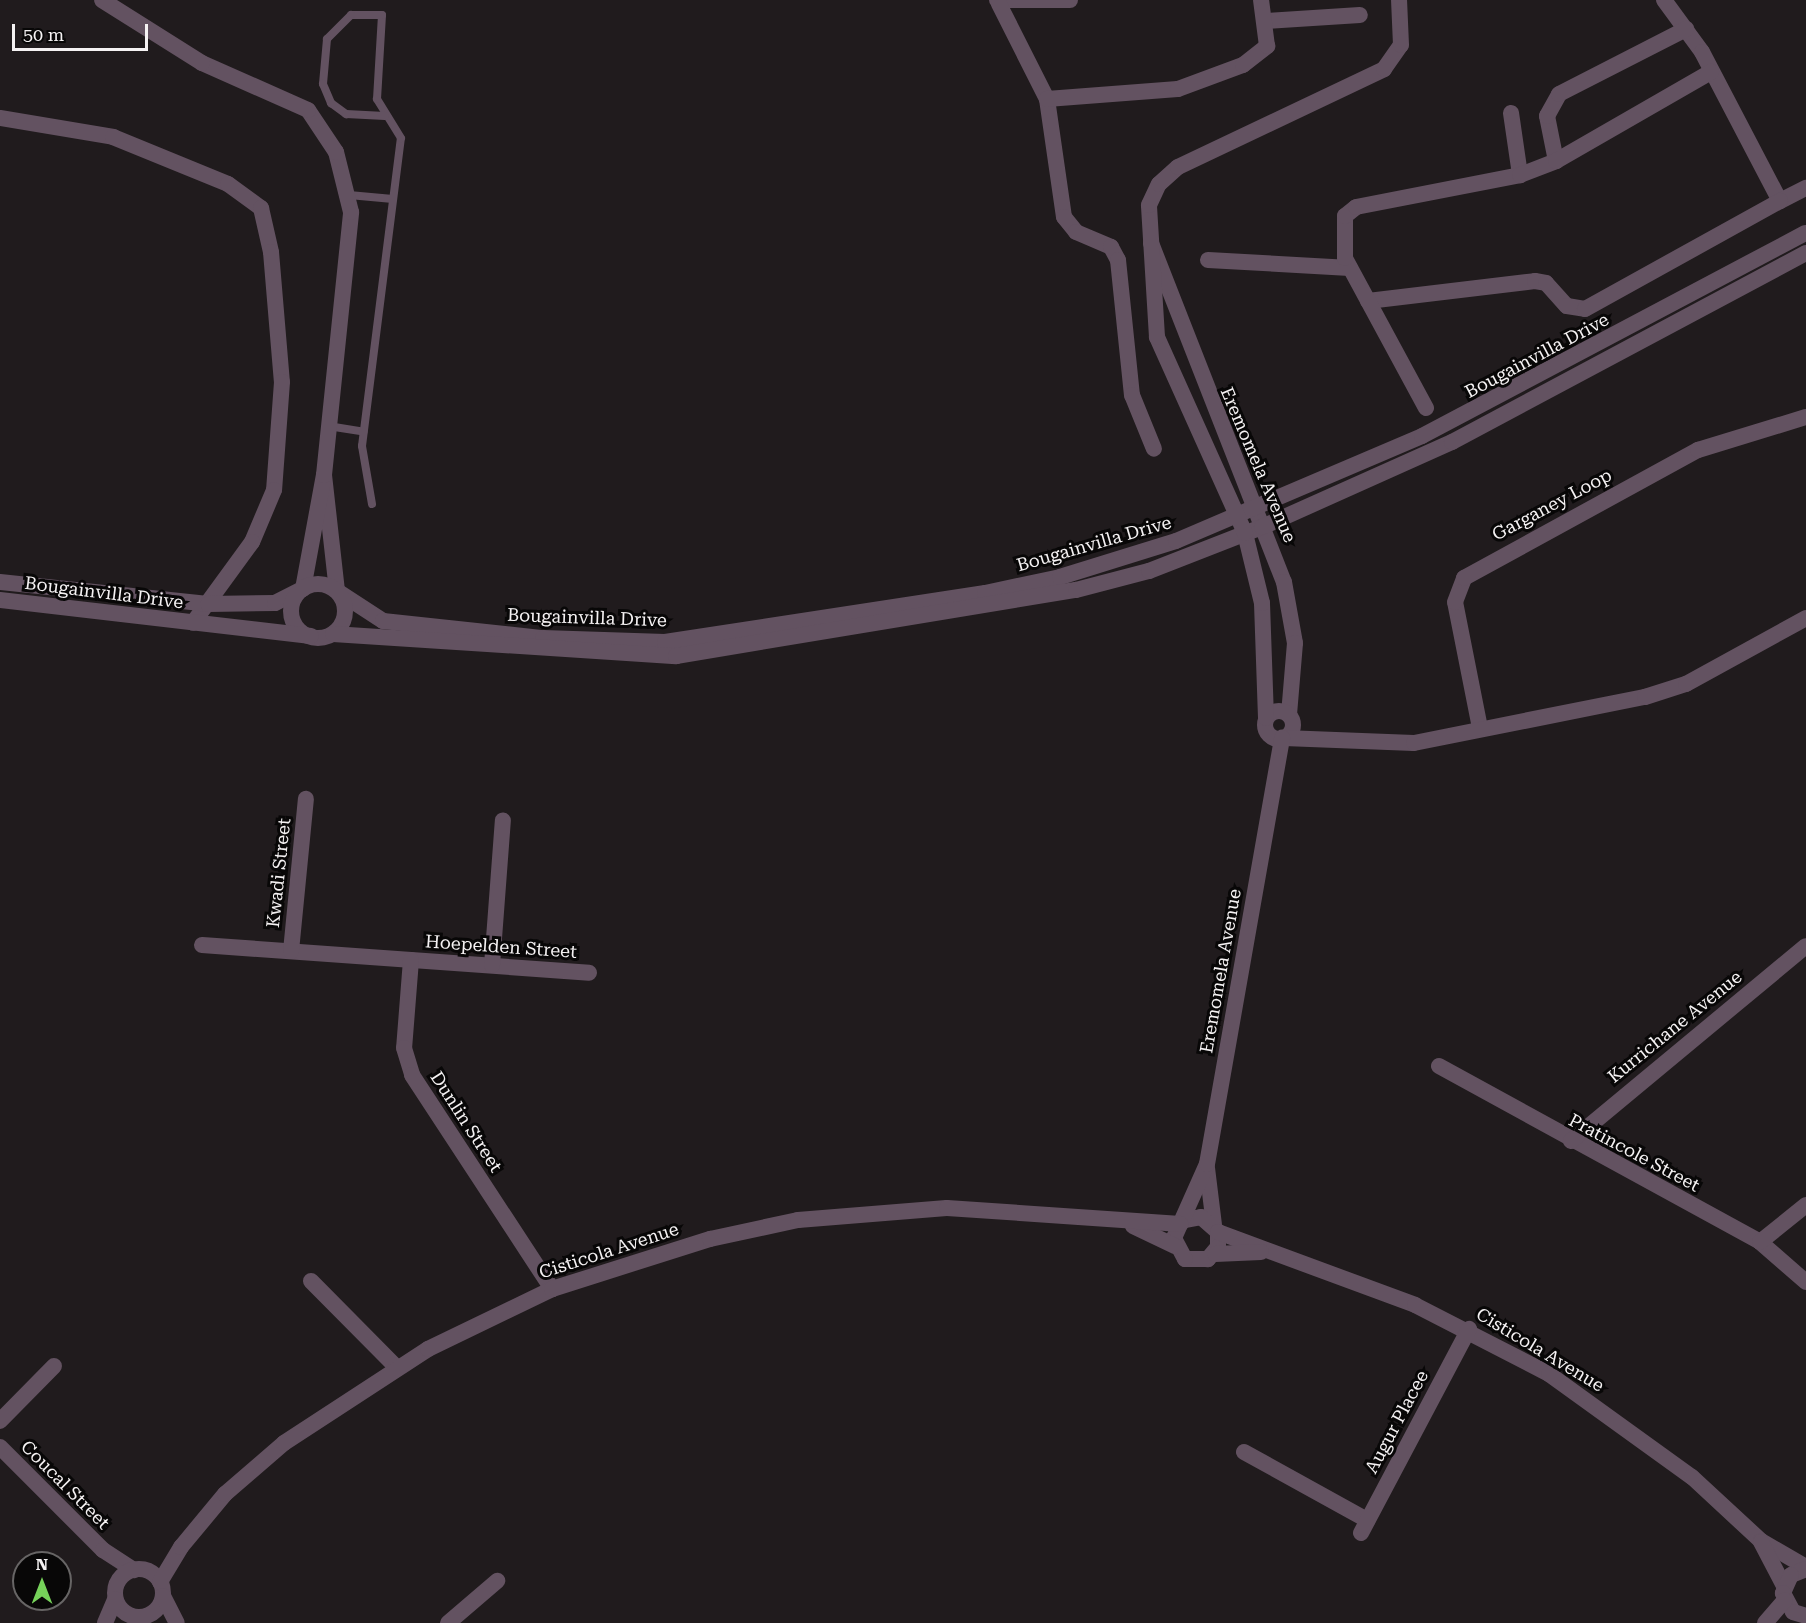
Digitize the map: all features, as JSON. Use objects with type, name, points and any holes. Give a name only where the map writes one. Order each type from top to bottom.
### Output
[{"type":"street","points":[[104,0],[202,63],[273,93],[320,123],[336,152],[349,195],[324,475],[303,589],[291,612],[297,627],[311,636]]},
{"type":"street","points":[[1071,0],[998,2],[1047,99],[1064,217],[1076,232],[1111,247],[1118,260],[1132,395],[1154,449]]},
{"type":"street","points":[[1047,99],[1150,92],[1198,82],[1260,56],[1268,46],[1268,21],[1262,0]]},
{"type":"street","name":"Eremomela Avenue","points":[[1183,1222],[1207,1164],[1272,785],[1275,731],[1263,620],[1245,533],[1160,350],[1149,237],[1149,205],[1166,176],[1384,69],[1404,32],[1399,0]]},
{"type":"street","points":[[1664,0],[1686,29],[1712,72],[1780,201]]},
{"type":"street","points":[[1268,21],[1360,15]]},
{"type":"street","points":[[1556,161],[1547,116],[1559,94],[1686,29]]},
{"type":"street","points":[[1426,408],[1350,268],[1341,227],[1356,207],[1520,175],[1556,161],[1712,72]]},
{"type":"street","points":[[1511,113],[1520,175]]},
{"type":"street","points":[[0,118],[112,137],[228,184],[261,208],[271,252],[281,443],[274,490],[252,542],[193,623]]},
{"type":"street","points":[[1368,301],[1535,281],[1546,283],[1567,306],[1586,309],[1780,201],[1806,189]]},
{"type":"street","name":"Bougainvilla Drive","points":[[0,582],[208,604],[275,603],[303,589],[321,584],[337,591],[383,621],[543,638],[665,642],[991,600],[1114,562],[1238,515],[1476,411],[1806,233]]},
{"type":"street","name":"Eremomela Avenue","points":[[1149,237],[1284,582],[1291,618],[1295,661],[1290,717],[1275,731]]},
{"type":"street","name":"Bougainvilla Drive","points":[[0,600],[311,636],[333,634],[617,656],[676,656],[754,646],[1149,571],[1262,527],[1452,442],[1806,253]]},
{"type":"street","points":[[1208,260],[1350,268]]},
{"type":"street","name":"Garganey Loop","points":[[1480,729],[1455,602],[1464,578],[1698,450],[1806,417]]},
{"type":"street","points":[[324,475],[337,591],[345,614],[333,634]]},
{"type":"street","points":[[1263,620],[1291,618]]},
{"type":"street","points":[[1325,739],[1290,717],[1273,712],[1275,731],[1325,739],[1393,745],[1675,689],[1806,618]]},
{"type":"street","name":"Kwadi Street","points":[[291,951],[306,799]]},
{"type":"street","points":[[492,965],[503,820]]},
{"type":"street","name":"Kwadi Street","points":[[202,945],[411,960]]},
{"type":"street","name":"Kurrichane Avenue","points":[[1571,1141],[1806,946]]},
{"type":"street","name":"Hoepelden Street","points":[[411,960],[589,973]]},
{"type":"street","name":"Dunlin Street","points":[[411,960],[404,1048],[412,1075],[552,1289]]},
{"type":"street","name":"Pratincole Street","points":[[1439,1066],[1571,1141],[1760,1242],[1806,1282]]},
{"type":"street","name":"Eremomela Avenue","points":[[1207,1164],[1216,1228]]},
{"type":"street","points":[[1760,1242],[1806,1205]]},
{"type":"street","name":"Cisticola Avenue","points":[[145,1619],[181,1547],[225,1494],[284,1443],[397,1368],[552,1289],[710,1239],[798,1220],[947,1208],[1023,1210],[1129,1224],[1183,1222]]},
{"type":"street","points":[[1201,1217],[1216,1228],[1215,1254],[1192,1262],[1175,1246],[1183,1222],[1201,1217]]},
{"type":"street","name":"Cisticola Avenue","points":[[1129,1224],[1175,1246]]},
{"type":"street","name":"Cisticola Avenue","points":[[1216,1228],[1264,1252],[1468,1329],[1626,1425],[1761,1541],[1806,1568]]},
{"type":"street","name":"Cisticola Avenue","points":[[1215,1254],[1264,1252]]},
{"type":"street","points":[[311,1281],[397,1368]]},
{"type":"street","name":"Augur Placee","points":[[1244,1452],[1364,1526],[1468,1329]]},
{"type":"street","points":[[0,1421],[54,1366]]},
{"type":"street","name":"Coucal Street","points":[[0,1447],[103,1550],[138,1570],[161,1589]]},
{"type":"street","name":"Cisticola Avenue","points":[[1761,1541],[1784,1593],[1803,1616]]},
{"type":"street","name":"Cisticola Avenue","points":[[116,1591],[138,1570],[181,1547]]},
{"type":"street","name":"Coucal Street","points":[[103,1550],[116,1591]]},
{"type":"street","points":[[1766,1623],[1784,1593],[1791,1575],[1806,1568]]},
{"type":"street","points":[[448,1623],[497,1581]]},
{"type":"street","points":[[161,1589],[177,1623]]},
{"type":"street","points":[[116,1591],[123,1612],[145,1619]]},
{"type":"street","points":[[105,1623],[116,1591]]},
{"type":"street","points":[[1777,1623],[1803,1616]]},
{"type":"lane","points":[[372,504],[362,469],[364,432],[400,138],[385,117],[377,99],[382,15],[351,15],[327,39],[323,84],[331,103],[346,114],[385,117]]},
{"type":"lane","points":[[349,195],[393,199]]},
{"type":"lane","points":[[328,426],[364,432]]}]
